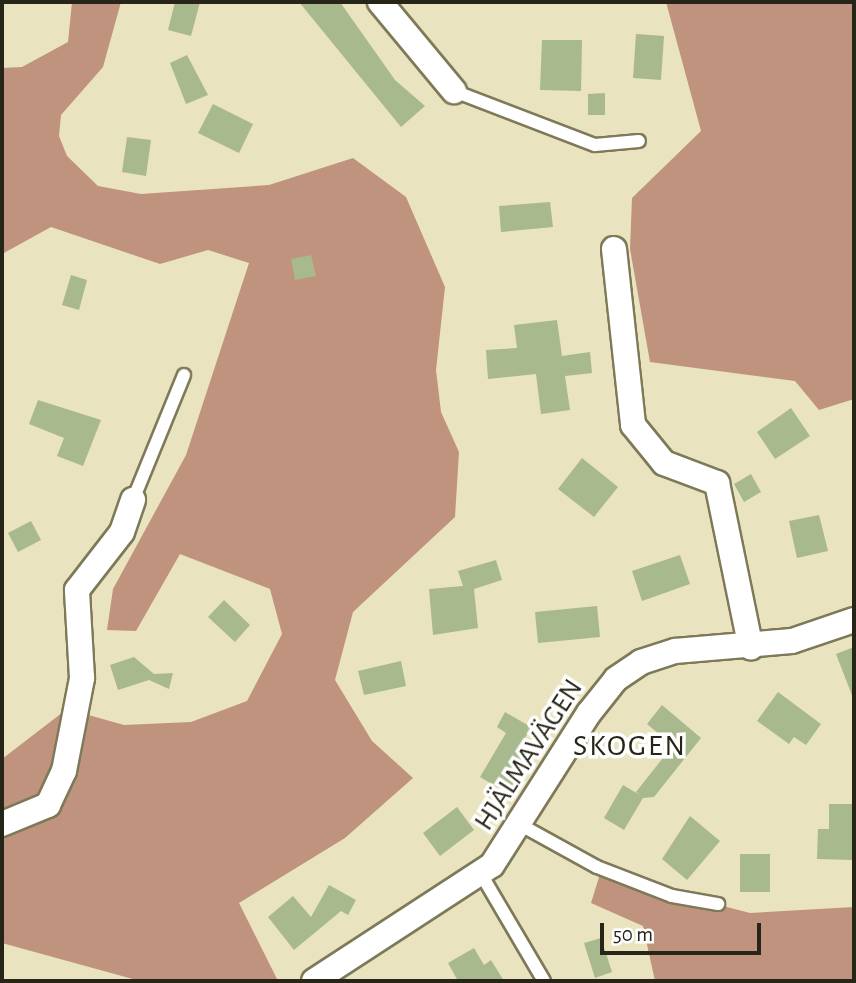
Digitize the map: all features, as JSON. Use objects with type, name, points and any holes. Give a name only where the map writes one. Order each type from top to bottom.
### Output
[{"type":"street","points":[[380,2],[454,91]]},
{"type":"street","points":[[614,249],[633,425],[664,463],[717,483],[751,648]]},
{"type":"street","points":[[2,824],[48,805],[64,771],[82,678],[76,590],[122,533],[132,500]]},
{"type":"street","name":"HJÄLMAVÄGEN","points":[[314,981],[481,874],[519,824],[616,679],[675,651],[751,648],[854,620]]},
{"type":"lane","points":[[454,91],[595,145],[639,141]]},
{"type":"lane","points":[[132,500],[184,375]]},
{"type":"lane","points":[[519,824],[597,867],[672,896],[719,904]]},
{"type":"lane","name":"HJÄLMAVÄGEN","points":[[481,874],[544,981]]},
{"type":"shaded area","points":[[72,2],[121,2],[103,67],[61,115],[59,136],[67,156],[98,186],[141,194],[269,185],[353,158],[406,197],[445,287],[436,370],[441,412],[459,452],[455,517],[353,612],[335,680],[372,741],[413,778],[345,838],[239,903],[278,981],[140,981],[2,943],[2,759],[67,709],[124,725],[191,722],[247,701],[282,634],[270,589],[180,554],[136,631],[107,630],[113,589],[186,455],[249,263],[208,250],[160,264],[51,227],[2,254],[2,68],[22,67],[68,42]]},
{"type":"shaded area","points":[[666,2],[854,2],[854,399],[819,410],[795,381],[650,362],[630,249],[632,198],[701,131]]},
{"type":"shaded area","points":[[600,874],[750,913],[854,907],[854,981],[655,981],[643,926],[591,903]]},
{"type":"building","points":[[175,2],[200,2],[191,36],[168,30]]},
{"type":"building","points":[[299,2],[340,2],[395,80],[425,106],[401,127]]},
{"type":"building","points":[[636,34],[664,36],[661,80],[633,78]]},
{"type":"building","points":[[542,40],[582,40],[581,91],[540,90]]},
{"type":"building","points":[[187,55],[208,95],[186,104],[170,63]]},
{"type":"building","points":[[605,93],[605,115],[588,115],[588,94]]},
{"type":"building","points":[[213,104],[253,124],[239,153],[198,133]]},
{"type":"building","points":[[127,137],[151,140],[146,176],[122,172]]},
{"type":"building","points":[[550,202],[553,227],[501,232],[499,206]]},
{"type":"building","points":[[311,255],[316,276],[295,280],[291,259]]},
{"type":"building","points":[[71,275],[87,280],[79,310],[62,305]]},
{"type":"building","points":[[557,320],[562,356],[590,352],[592,373],[565,376],[570,410],[541,414],[536,374],[488,379],[486,350],[517,348],[514,325]]},
{"type":"building","points":[[38,400],[101,420],[83,466],[57,456],[64,438],[29,424]]},
{"type":"building","points":[[791,408],[810,436],[775,459],[757,432]]},
{"type":"building","points":[[582,458],[618,487],[594,517],[558,489]]},
{"type":"building","points":[[751,474],[761,492],[744,502],[734,484]]},
{"type":"building","points":[[819,515],[828,551],[797,558],[789,521]]},
{"type":"building","points":[[31,521],[41,540],[18,552],[8,533]]},
{"type":"building","points":[[680,555],[690,584],[642,601],[632,571]]},
{"type":"building","points":[[496,560],[502,580],[474,589],[478,628],[433,635],[429,589],[463,586],[458,571]]},
{"type":"building","points":[[224,600],[250,625],[235,642],[208,617]]},
{"type":"building","points":[[597,606],[600,637],[538,643],[535,612]]},
{"type":"building","points":[[854,647],[854,698],[853,698],[836,654]]},
{"type":"building","points":[[134,657],[154,674],[173,673],[169,689],[149,680],[118,690],[110,665]]},
{"type":"building","points":[[401,661],[406,686],[364,695],[358,671]]},
{"type":"building","points":[[778,692],[821,724],[806,745],[794,737],[789,744],[757,721]]},
{"type":"building","points":[[662,705],[701,738],[654,797],[643,798],[624,830],[604,818],[623,785],[640,795],[636,792],[666,754],[671,744],[647,724]]},
{"type":"building","points":[[505,712],[531,727],[521,745],[534,752],[509,794],[480,777],[506,733],[497,727]]},
{"type":"building","points":[[829,804],[854,804],[854,860],[817,859],[818,829],[829,829]]},
{"type":"building","points":[[457,807],[474,830],[440,856],[423,833]]},
{"type":"building","points":[[690,816],[720,841],[687,880],[662,859]]},
{"type":"building","points":[[740,854],[770,854],[770,892],[740,892]]},
{"type":"building","points":[[329,885],[356,900],[348,915],[341,911],[294,950],[268,917],[293,896],[311,917]]},
{"type":"building","points":[[601,938],[612,972],[595,978],[584,943]]},
{"type":"building","points":[[474,948],[484,965],[491,960],[504,981],[458,981],[448,963]]},
{"type":"district","name":"SKOGEN","points":[[630,746]]}]
